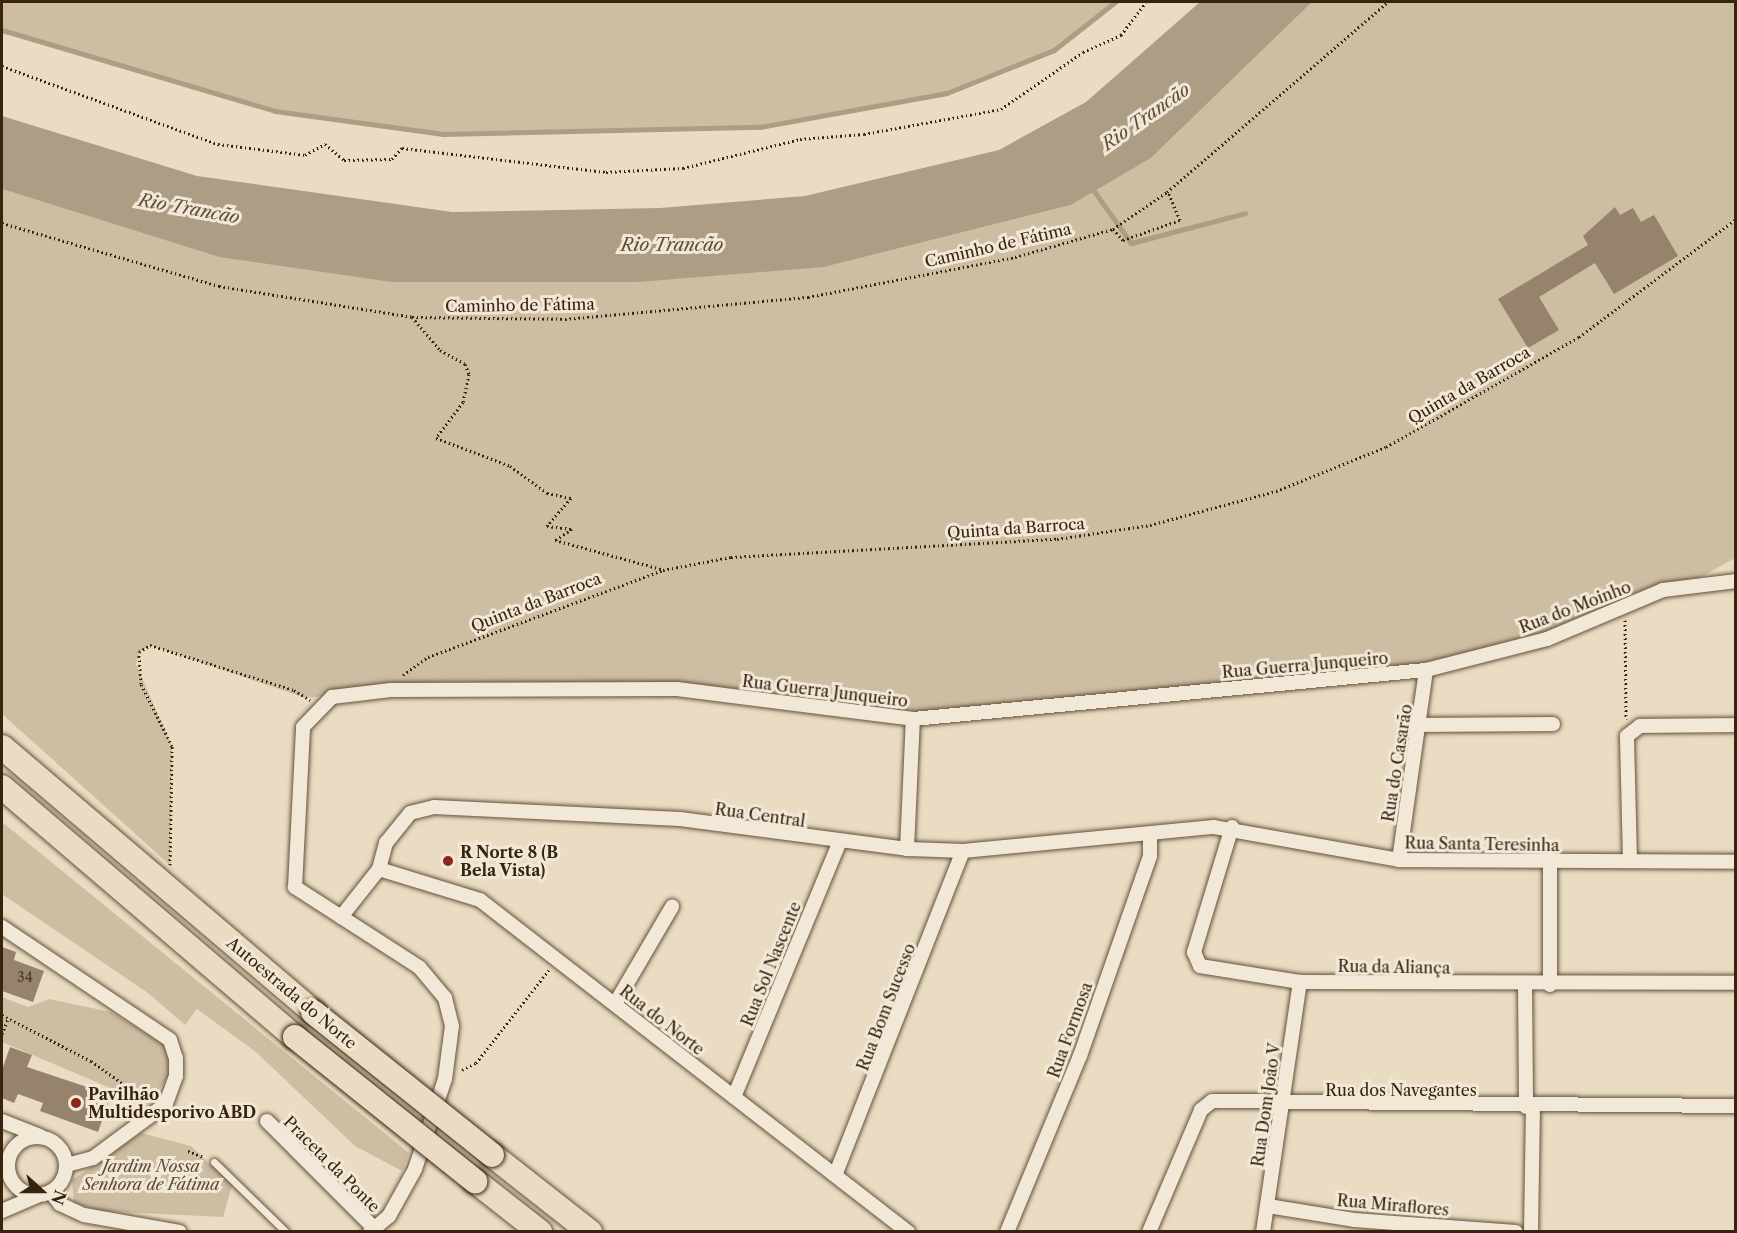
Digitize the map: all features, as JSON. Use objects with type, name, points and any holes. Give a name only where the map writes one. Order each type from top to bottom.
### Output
[{"type":"highway","name":"Autoestrada do Norte","points":[[2,747],[313,1012],[590,1232]]},
{"type":"highway","name":"Autoestrada do Norte","points":[[2,788],[295,1037],[540,1232]]},
{"type":"street","name":"Rua do Moinho","points":[[1426,670],[1547,639],[1663,590],[1736,581]]},
{"type":"street","name":"Rua Guerra Junqueiro","points":[[341,917],[296,887],[303,727],[332,697],[391,690],[677,689],[913,719],[1426,670]]},
{"type":"street","name":"Rua do Casarão","points":[[1399,860],[1421,725],[1426,670]]},
{"type":"street","points":[[907,849],[913,719]]},
{"type":"street","points":[[1421,725],[1553,724]]},
{"type":"street","points":[[1630,861],[1627,736],[1640,726],[1736,725]]},
{"type":"street","name":"Rua Central","points":[[341,917],[379,869],[386,843],[410,813],[434,807],[680,819],[839,843],[963,851],[1150,837],[1232,827]]},
{"type":"street","name":"Rua Santa Teresinha","points":[[1232,827],[1399,860],[1736,862]]},
{"type":"street","name":"Rua da Aliança","points":[[1232,827],[1194,952],[1200,966],[1300,982],[1525,985],[1736,983]]},
{"type":"street","name":"Rua Formosa","points":[[1007,1232],[1080,1056],[1150,856],[1150,837]]},
{"type":"street","name":"Rua Sol Nascente","points":[[734,1097],[839,843]]},
{"type":"street","name":"Rua Bom Sucesso","points":[[836,1173],[963,851]]},
{"type":"street","points":[[1550,862],[1550,985]]},
{"type":"street","name":"Rua do Norte","points":[[379,869],[480,900],[836,1173],[908,1232]]},
{"type":"street","points":[[615,1004],[672,907]]},
{"type":"street","points":[[341,917],[419,967],[446,998],[452,1026],[445,1079],[406,1192],[372,1230]]},
{"type":"street","points":[[2,927],[170,1040],[176,1076],[166,1104],[93,1158],[66,1165]]},
{"type":"street","name":"Rua Dom João V","points":[[1263,1232],[1284,1106],[1300,982]]},
{"type":"street","points":[[1525,985],[1530,1107],[1531,1232]]},
{"type":"street","name":"Rua dos Navegantes","points":[[1149,1232],[1201,1110],[1212,1101],[1284,1106],[1736,1106]]},
{"type":"street","points":[[2,1121],[48,1139],[60,1149],[66,1165],[62,1180],[51,1192],[2,1211]]},
{"type":"street","name":"Praceta da Ponte","points":[[267,1121],[372,1230]]},
{"type":"street","points":[[37,1196],[8,1187],[8,1170],[15,1146],[30,1138],[48,1139]]},
{"type":"street","points":[[51,1192],[60,1204],[84,1215],[177,1231]]},
{"type":"street","name":"Rua Miraflores","points":[[1268,1206],[1398,1227],[1516,1232]]},
{"type":"lane","points":[[214,1162],[286,1232]]},
{"type":"path","points":[[2,66],[218,144],[305,155],[325,144],[344,160],[392,159],[402,148],[606,172],[683,168],[800,139],[1001,109],[1083,52],[1121,35],[1146,2]]},
{"type":"path","name":"Caminho de Fátima","points":[[2,223],[219,286],[412,317],[564,319],[808,297],[1015,257],[1113,229],[1167,192],[1388,2]]},
{"type":"path","points":[[1113,229],[1125,238],[1180,220],[1167,192]]},
{"type":"path","name":"Quinta da Barroca","points":[[391,690],[428,657],[663,570],[732,557],[1057,539],[1150,525],[1276,491],[1386,447],[1579,337],[1736,219]]},
{"type":"path","points":[[412,317],[440,351],[465,364],[469,374],[463,402],[436,438],[510,466],[547,493],[571,498],[547,526],[572,529],[555,540],[663,570]]},
{"type":"path","points":[[1624,607],[1627,736]]},
{"type":"path","points":[[178,871],[170,865],[172,746],[141,684],[140,652],[150,645],[294,690],[322,708]]},
{"type":"path","points":[[476,1063],[558,959]]},
{"type":"path","points":[[2,1015],[91,1061],[155,1111]]},
{"type":"path","points":[[2,1034],[9,1018]]},
{"type":"path","points":[[188,1151],[214,1162]]},
{"type":"green space","points":[[2,2],[1115,2],[1054,50],[947,93],[760,127],[443,134],[275,111],[7,33],[2,30]]},
{"type":"green space","points":[[1312,2],[1735,2],[1735,219],[1716,235],[1735,221],[1735,558],[1687,585],[1583,624],[1426,670],[913,719],[677,689],[391,690],[305,698],[150,645],[140,652],[136,664],[172,746],[170,865],[2,714],[2,189],[219,257],[824,267],[1071,205],[1151,158]]},
{"type":"green space","points":[[2,822],[409,1153],[402,1171],[355,1146],[256,1052],[197,1009],[185,1025],[148,993],[2,894]]},
{"type":"green space","points":[[2,997],[28,1007],[49,999],[111,1012],[168,1047],[171,1073],[148,1104],[2,1042]]},
{"type":"green space","name":"Jardim Nossa Senhora de Fátima","points":[[141,1133],[191,1146],[232,1185],[223,1217],[100,1211],[74,1203],[72,1180]]},
{"type":"water","name":"Rio Trancão","points":[[1200,2],[1312,2],[1151,158],[1071,205],[824,267],[638,282],[392,282],[219,257],[2,189],[2,116],[197,176],[452,212],[660,208],[805,196],[999,150],[1086,102]]},
{"type":"building","points":[[1615,207],[1620,215],[1633,208],[1641,222],[1654,215],[1678,256],[1614,294],[1595,263],[1539,297],[1559,330],[1528,348],[1498,299],[1588,245],[1583,236]]},
{"type":"building","points":[[2,947],[16,952],[14,960],[44,971],[33,1002],[2,991]]},
{"type":"building","points":[[10,1047],[32,1055],[27,1067],[111,1095],[98,1132],[40,1111],[43,1103],[18,1094],[14,1103],[2,1098],[2,1070]]},
{"type":"waterway","points":[[2,30],[275,111],[443,134],[760,127],[947,93],[1054,50],[1115,2]]},
{"type":"waterway","points":[[1094,191],[1131,243],[1245,213]]},
{"type":"place","name":"R Norte 8 (B Bela Vista)","points":[[448,861]]},
{"type":"place","name":"Pavilhão Multidesporivo ABD","points":[[76,1103]]}]
